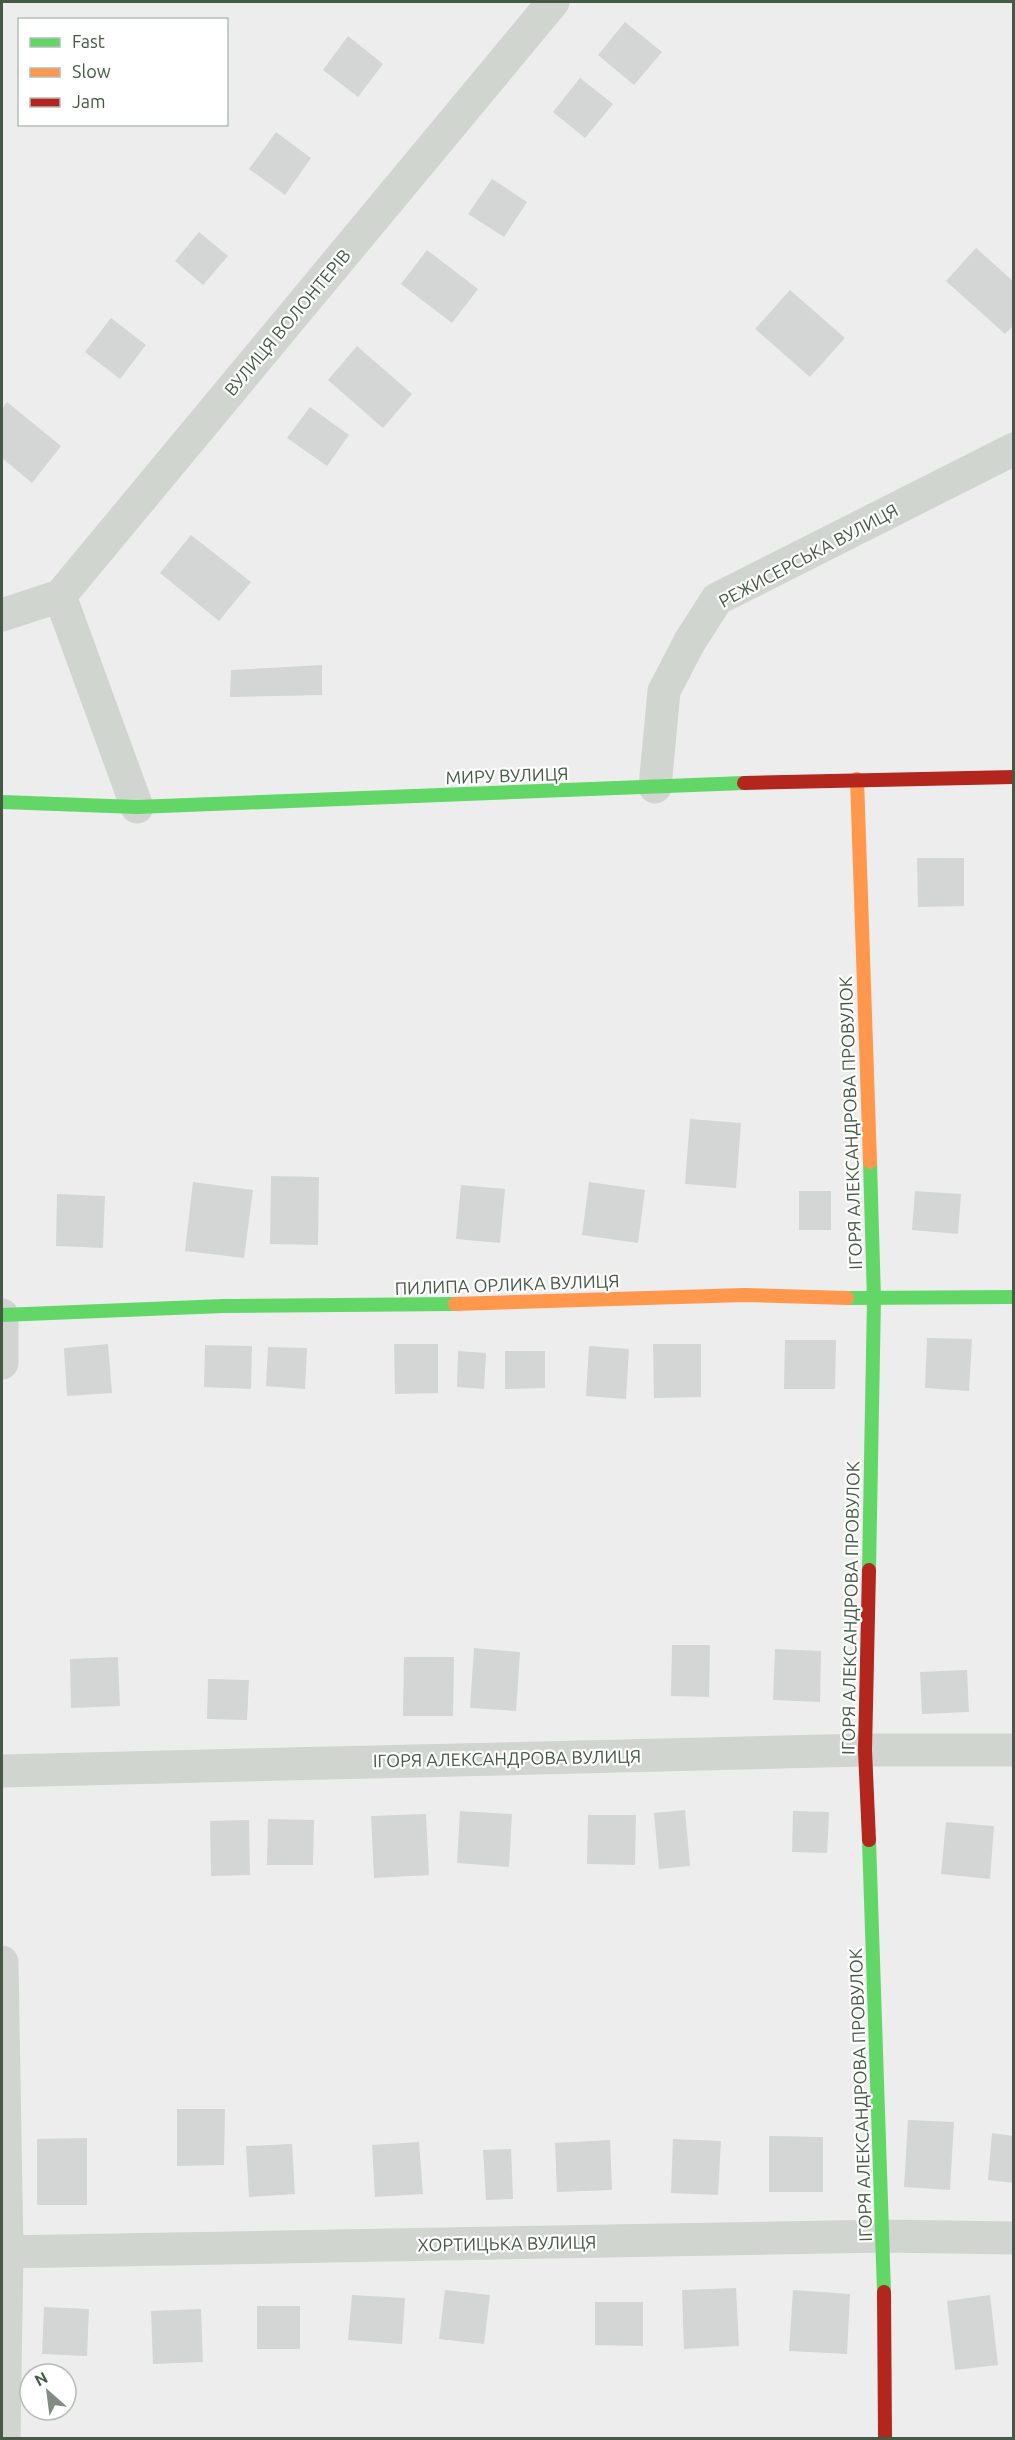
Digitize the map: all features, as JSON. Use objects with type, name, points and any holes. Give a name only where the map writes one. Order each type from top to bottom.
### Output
[{"type":"street","name":"ВУЛИЦЯ ВОЛОНТЕРІВ","points":[[60,596],[553,2]]},
{"type":"street","name":"РЕЖИСЕРСЬКА ВУЛИЦЯ","points":[[655,787],[663,691],[690,641],[717,599],[1014,449]]},
{"type":"street","points":[[2,615],[60,596],[137,807]]},
{"type":"street","name":"МИРУ ВУЛИЦЯ","points":[[2,802],[137,807],[857,779],[1014,777]]},
{"type":"street","name":"ІГОРЯ АЛЕКСАНДРОВА ПРОВУЛОК","points":[[857,779],[874,1299],[865,1750],[884,2236],[885,2439]]},
{"type":"street","name":"ПИЛИПА ОРЛИКА ВУЛИЦЯ","points":[[2,1315],[223,1306],[518,1304],[745,1295],[874,1299],[1014,1296]]},
{"type":"street","points":[[2,1315],[2,1363]]},
{"type":"street","name":"ІГОРЯ АЛЕКСАНДРОВА ВУЛИЦЯ","points":[[2,1771],[865,1750],[1014,1750]]},
{"type":"street","points":[[2,1962],[4,2439]]},
{"type":"street","name":"ХОРТИЦЬКА ВУЛИЦЯ","points":[[4,2252],[884,2236],[1014,2238]]},
{"type":"building","points":[[625,22],[662,52],[634,85],[598,55]]},
{"type":"building","points":[[348,36],[383,64],[358,97],[323,70]]},
{"type":"building","points":[[580,78],[613,104],[585,138],[553,112]]},
{"type":"building","points":[[276,132],[311,158],[285,195],[249,169]]},
{"type":"building","points":[[492,179],[527,202],[504,237],[468,214]]},
{"type":"building","points":[[199,232],[228,256],[203,285],[175,261]]},
{"type":"building","points":[[976,248],[1014,282],[1014,325],[1005,334],[946,281]]},
{"type":"building","points":[[427,250],[478,289],[452,323],[401,284]]},
{"type":"building","points":[[790,290],[845,338],[810,377],[755,329]]},
{"type":"building","points":[[111,318],[146,345],[120,379],[85,352]]},
{"type":"building","points":[[357,346],[412,394],[383,428],[328,380]]},
{"type":"building","points":[[7,402],[61,446],[32,483],[2,458],[2,409]]},
{"type":"building","points":[[310,407],[349,435],[327,466],[287,438]]},
{"type":"building","points":[[191,535],[251,582],[219,621],[160,573]]},
{"type":"building","points":[[322,665],[322,695],[230,697],[231,670]]},
{"type":"building","points":[[917,858],[964,858],[964,906],[918,907]]},
{"type":"building","points":[[690,1119],[741,1123],[736,1188],[685,1184]]},
{"type":"building","points":[[271,1176],[319,1177],[318,1245],[270,1244]]},
{"type":"building","points":[[193,1182],[253,1190],[244,1258],[185,1251]]},
{"type":"building","points":[[589,1182],[645,1190],[638,1243],[582,1235]]},
{"type":"building","points":[[461,1185],[505,1189],[500,1243],[456,1239]]},
{"type":"building","points":[[799,1191],[831,1191],[831,1230],[799,1230]]},
{"type":"building","points":[[915,1191],[961,1194],[958,1234],[912,1230]]},
{"type":"building","points":[[57,1194],[105,1196],[103,1248],[56,1246]]},
{"type":"building","points":[[927,1338],[972,1339],[969,1391],[925,1388]]},
{"type":"building","points":[[785,1340],[836,1340],[835,1389],[784,1389]]},
{"type":"building","points":[[108,1344],[112,1393],[67,1396],[64,1348]]},
{"type":"building","points":[[394,1344],[438,1344],[438,1393],[395,1394]]},
{"type":"building","points":[[653,1344],[701,1344],[701,1397],[654,1398]]},
{"type":"building","points":[[205,1345],[252,1346],[251,1389],[204,1387]]},
{"type":"building","points":[[589,1346],[629,1349],[626,1399],[586,1396]]},
{"type":"building","points":[[268,1347],[307,1348],[305,1389],[266,1386]]},
{"type":"building","points":[[458,1351],[486,1353],[484,1389],[457,1387]]},
{"type":"building","points":[[505,1351],[545,1351],[545,1388],[505,1389]]},
{"type":"building","points":[[672,1645],[710,1645],[709,1697],[671,1696]]},
{"type":"building","points":[[474,1648],[520,1652],[516,1711],[470,1708]]},
{"type":"building","points":[[775,1649],[821,1651],[820,1702],[773,1700]]},
{"type":"building","points":[[118,1657],[120,1706],[71,1708],[70,1659]]},
{"type":"building","points":[[404,1657],[454,1657],[453,1716],[403,1716]]},
{"type":"building","points":[[967,1670],[969,1712],[922,1714],[920,1672]]},
{"type":"building","points":[[208,1679],[249,1680],[247,1720],[207,1719]]},
{"type":"building","points":[[685,1810],[690,1866],[659,1869],[654,1813]]},
{"type":"building","points":[[460,1811],[512,1814],[509,1867],[457,1863]]},
{"type":"building","points":[[793,1811],[829,1812],[827,1853],[792,1852]]},
{"type":"building","points":[[426,1814],[429,1875],[374,1878],[371,1816]]},
{"type":"building","points":[[588,1815],[636,1815],[635,1865],[587,1864]]},
{"type":"building","points":[[268,1819],[314,1820],[313,1865],[267,1865]]},
{"type":"building","points":[[249,1820],[250,1875],[211,1876],[210,1821]]},
{"type":"building","points":[[946,1822],[994,1826],[990,1879],[941,1874]]},
{"type":"building","points":[[177,2109],[225,2109],[224,2165],[177,2166]]},
{"type":"building","points":[[908,2120],[954,2122],[950,2190],[904,2187]]},
{"type":"building","points":[[992,2133],[1014,2136],[1014,2183],[988,2180]]},
{"type":"building","points":[[769,2136],[823,2137],[823,2192],[769,2192]]},
{"type":"building","points":[[87,2138],[87,2205],[37,2205],[37,2139]]},
{"type":"building","points":[[673,2139],[721,2141],[718,2195],[671,2193]]},
{"type":"building","points":[[610,2140],[612,2190],[557,2192],[555,2143]]},
{"type":"building","points":[[419,2142],[423,2194],[375,2197],[372,2145]]},
{"type":"building","points":[[292,2144],[295,2194],[249,2197],[246,2146]]},
{"type":"building","points":[[511,2149],[513,2199],[486,2200],[483,2150]]},
{"type":"building","points":[[736,2288],[739,2346],[684,2349],[682,2290]]},
{"type":"building","points":[[445,2290],[490,2295],[484,2344],[439,2339]]},
{"type":"building","points":[[793,2290],[850,2294],[847,2354],[789,2351]]},
{"type":"building","points":[[352,2295],[405,2298],[402,2344],[348,2340]]},
{"type":"building","points":[[990,2295],[998,2365],[955,2370],[947,2301]]},
{"type":"building","points":[[595,2302],[643,2302],[643,2346],[595,2345]]},
{"type":"building","points":[[257,2306],[300,2306],[300,2349],[257,2349]]},
{"type":"building","points":[[44,2307],[89,2309],[87,2356],[42,2354]]},
{"type":"building","points":[[201,2309],[203,2362],[153,2364],[151,2311]]},
{"type":"traffic: fast","points":[[2,802],[137,807],[744,783]]},
{"type":"traffic: fast","points":[[869,1570],[874,1299],[870,1162]]},
{"type":"traffic: fast","points":[[847,1298],[1014,1297]]},
{"type":"traffic: fast","points":[[2,1315],[223,1306],[455,1304]]},
{"type":"traffic: fast","points":[[869,1840],[884,2292]]},
{"type":"traffic: slow","points":[[857,779],[870,1162]]},
{"type":"traffic: slow","points":[[455,1304],[745,1295],[847,1298]]},
{"type":"traffic: jam","points":[[744,783],[1014,777]]},
{"type":"traffic: jam","points":[[869,1570],[865,1750],[869,1840]]},
{"type":"traffic: jam","points":[[884,2292],[885,2438]]}]
